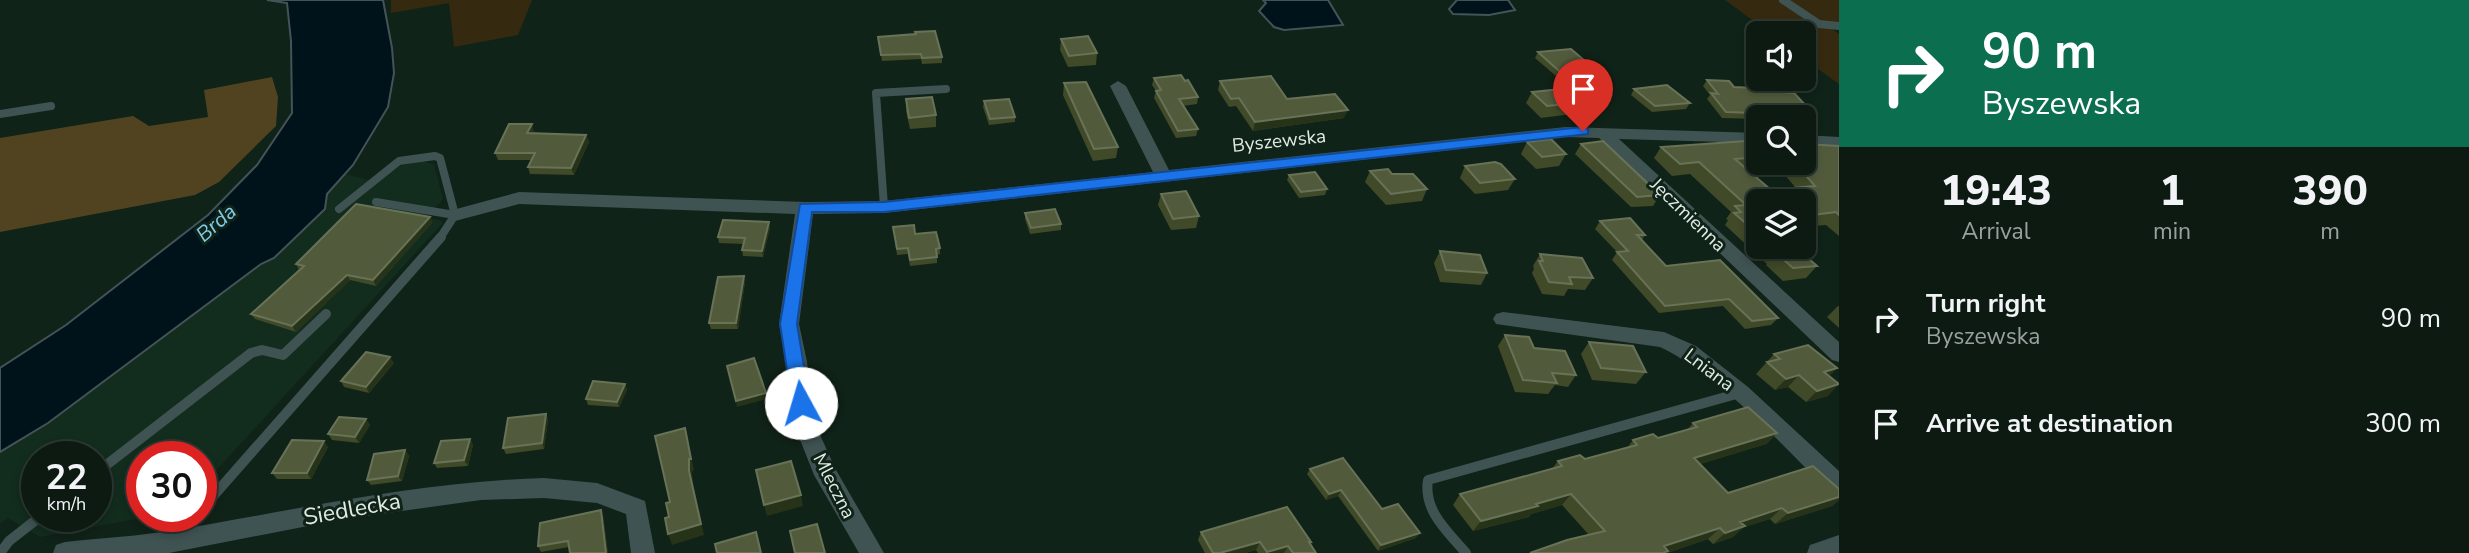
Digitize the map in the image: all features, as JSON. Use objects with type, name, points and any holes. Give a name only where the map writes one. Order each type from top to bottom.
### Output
[{"type":"street","points":[[1118,86],[1163,175]]},
{"type":"street","name":"Jęczmienna","points":[[1601,131],[1839,354]]},
{"type":"street","name":"Byszewska","points":[[455,215],[519,198],[805,208],[884,207],[1566,132],[1746,137]]},
{"type":"street","points":[[1816,141],[1839,142]]},
{"type":"street","name":"Mleczna","points":[[805,208],[789,324],[801,403],[810,437],[826,475],[872,553]]},
{"type":"street","name":"Lniana","points":[[1503,319],[1664,340],[1689,352],[1740,393],[1839,486]]},
{"type":"street","name":"Siedlecka","points":[[65,553],[174,541],[381,502],[516,488],[605,494],[622,499],[637,508],[643,553]]},
{"type":"lane","points":[[1783,0],[1819,24],[1839,26]]},
{"type":"lane","points":[[884,207],[876,93],[946,89]]},
{"type":"lane","points":[[0,114],[51,106]]},
{"type":"lane","points":[[217,492],[449,228],[455,215],[440,158],[435,156],[399,161],[339,209]]},
{"type":"lane","points":[[376,202],[455,215]]},
{"type":"lane","points":[[112,461],[251,353],[262,350],[283,355],[326,314]]},
{"type":"lane","points":[[1466,553],[1429,506],[1424,490],[1428,480],[1740,393]]},
{"type":"lane","points":[[0,553],[21,532]]},
{"type":"lane","points":[[174,541],[182,532]]},
{"type":"shaded area","points":[[391,0],[532,0],[518,35],[454,47],[449,3],[391,13]]},
{"type":"shaded area","points":[[1725,0],[1839,0],[1839,22],[1825,24],[1839,34],[1839,84],[1816,68],[1816,21],[1754,21]]},
{"type":"shaded area","points":[[272,77],[278,97],[276,126],[219,182],[195,195],[0,232],[0,138],[133,116],[149,126],[208,117],[204,90]]},
{"type":"shaded area","points":[[422,161],[434,164],[443,199],[427,217],[442,221],[442,224],[217,470],[217,441],[126,441],[126,521],[112,524],[112,441],[21,441],[21,526],[8,518],[0,524],[0,452],[48,423],[269,259],[345,174],[376,182],[399,166]]},
{"type":"shaded area","points":[[32,532],[67,532],[40,537]]},
{"type":"water","name":"Brda","points":[[267,0],[383,0],[394,73],[388,107],[353,165],[327,194],[325,209],[274,258],[261,264],[48,423],[0,452],[0,368],[66,325],[208,215],[257,165],[292,113],[291,41],[287,3]]},
{"type":"water","points":[[1263,0],[1328,0],[1343,25],[1284,30],[1274,27],[1259,11],[1266,3]]},
{"type":"water","points":[[1457,0],[1508,0],[1515,10],[1489,15],[1453,14],[1449,9]]},
{"type":"building","points":[[935,31],[942,57],[922,58],[921,54],[881,55],[878,37]]},
{"type":"building","points":[[1088,36],[1097,53],[1069,56],[1061,39]]},
{"type":"building","points":[[1571,49],[1592,67],[1559,71],[1538,52]]},
{"type":"building","points":[[1181,75],[1185,81],[1188,80],[1198,97],[1179,99],[1198,129],[1178,131],[1156,91],[1161,90],[1154,78]]},
{"type":"building","points":[[1271,76],[1287,99],[1335,94],[1348,110],[1255,122],[1239,98],[1231,99],[1220,81]]},
{"type":"building","points":[[1707,80],[1729,81],[1734,87],[1746,88],[1746,91],[1794,93],[1805,105],[1746,105],[1746,113],[1726,112],[1711,93],[1718,94]]},
{"type":"building","points":[[1086,82],[1118,147],[1094,149],[1064,83]]},
{"type":"building","points":[[1667,85],[1690,103],[1655,106],[1634,89]]},
{"type":"building","points":[[1571,88],[1586,102],[1547,106],[1532,92]]},
{"type":"building","points":[[932,97],[936,115],[909,118],[906,99]]},
{"type":"building","points":[[1009,99],[1015,117],[990,119],[984,101]]},
{"type":"building","points":[[509,124],[532,124],[527,133],[586,135],[571,168],[528,167],[535,153],[495,153]]},
{"type":"building","points":[[1551,139],[1566,154],[1542,157],[1527,142]]},
{"type":"building","points":[[1603,141],[1660,195],[1637,197],[1581,144]]},
{"type":"building","points":[[1746,141],[1746,158],[1735,159],[1746,168],[1746,175],[1754,175],[1770,189],[1746,189],[1746,205],[1699,162],[1680,164],[1661,147]]},
{"type":"building","points":[[1816,145],[1839,146],[1839,215],[1836,212],[1816,214],[1816,189],[1782,189],[1815,186],[1805,175],[1816,175]]},
{"type":"building","points":[[1495,162],[1501,164],[1515,179],[1480,183],[1465,166]]},
{"type":"building","points":[[1388,169],[1392,174],[1413,174],[1427,189],[1391,194],[1370,171]]},
{"type":"building","points":[[1315,172],[1327,189],[1301,192],[1289,175]]},
{"type":"building","points":[[1186,191],[1199,216],[1173,219],[1161,194]]},
{"type":"building","points":[[356,204],[430,217],[373,280],[347,275],[292,326],[251,314],[304,266],[296,264]]},
{"type":"building","points":[[1746,205],[1746,224],[1734,213],[1741,212],[1735,206]]},
{"type":"building","points":[[1055,209],[1061,224],[1031,228],[1025,213]]},
{"type":"building","points":[[1630,218],[1645,235],[1637,235],[1666,266],[1720,260],[1778,318],[1752,321],[1729,299],[1665,306],[1617,252],[1628,251],[1600,221]]},
{"type":"building","points":[[723,220],[769,222],[762,251],[742,250],[745,238],[718,237]]},
{"type":"building","points":[[914,225],[915,234],[936,232],[940,248],[936,249],[937,257],[910,260],[908,248],[897,249],[893,227]]},
{"type":"building","points":[[1440,251],[1480,255],[1487,273],[1446,270]]},
{"type":"building","points":[[1540,254],[1582,258],[1593,278],[1569,277],[1572,284],[1549,282],[1539,261],[1543,261]]},
{"type":"building","points":[[1783,259],[1809,259],[1817,266],[1793,268]]},
{"type":"building","points":[[744,276],[736,323],[709,323],[718,277]]},
{"type":"building","points":[[1505,335],[1529,337],[1534,348],[1565,351],[1576,375],[1552,373],[1557,383],[1523,380]]},
{"type":"building","points":[[1589,342],[1633,346],[1646,372],[1601,368]]},
{"type":"building","points":[[1808,345],[1837,368],[1824,372],[1839,384],[1817,391],[1799,375],[1786,379],[1767,362],[1780,359],[1774,354]]},
{"type":"building","points":[[366,352],[390,357],[366,387],[341,381]]},
{"type":"building","points":[[754,358],[766,393],[736,401],[727,366]]},
{"type":"building","points":[[593,381],[625,384],[617,402],[586,399]]},
{"type":"building","points":[[1748,407],[1777,433],[1694,458],[1728,493],[1813,466],[1839,489],[1839,497],[1788,513],[1782,508],[1740,522],[1745,526],[1725,533],[1720,528],[1664,546],[1668,551],[1663,553],[1530,553],[1605,531],[1571,494],[1481,521],[1460,494],[1562,466],[1558,461],[1580,455],[1585,459],[1637,445],[1633,440],[1653,434],[1658,438],[1697,427],[1693,423]]},
{"type":"building","points":[[546,414],[542,443],[503,448],[508,418]]},
{"type":"building","points":[[339,417],[366,419],[355,437],[328,434]]},
{"type":"building","points":[[685,428],[691,459],[689,471],[701,524],[668,534],[665,518],[669,517],[666,503],[670,502],[655,436]]},
{"type":"building","points":[[470,439],[464,460],[434,463],[441,441]]},
{"type":"building","points":[[292,440],[324,441],[307,473],[272,473]]},
{"type":"building","points":[[405,450],[398,476],[367,480],[374,454]]},
{"type":"building","points":[[1343,458],[1382,509],[1398,504],[1420,533],[1381,545],[1341,490],[1329,494],[1310,469]]},
{"type":"building","points":[[791,461],[801,495],[764,505],[756,470]]},
{"type":"building","points":[[1287,507],[1316,553],[1293,553],[1288,546],[1267,552],[1260,542],[1213,553],[1201,532]]},
{"type":"building","points":[[601,510],[606,553],[570,553],[568,541],[538,546],[540,523]]},
{"type":"building","points":[[817,524],[825,553],[795,553],[790,531]]},
{"type":"building","points":[[756,532],[761,553],[717,553],[715,544]]},
{"type":"route","points":[[801,403],[797,362],[789,324],[805,208],[884,207],[1583,131]]}]
